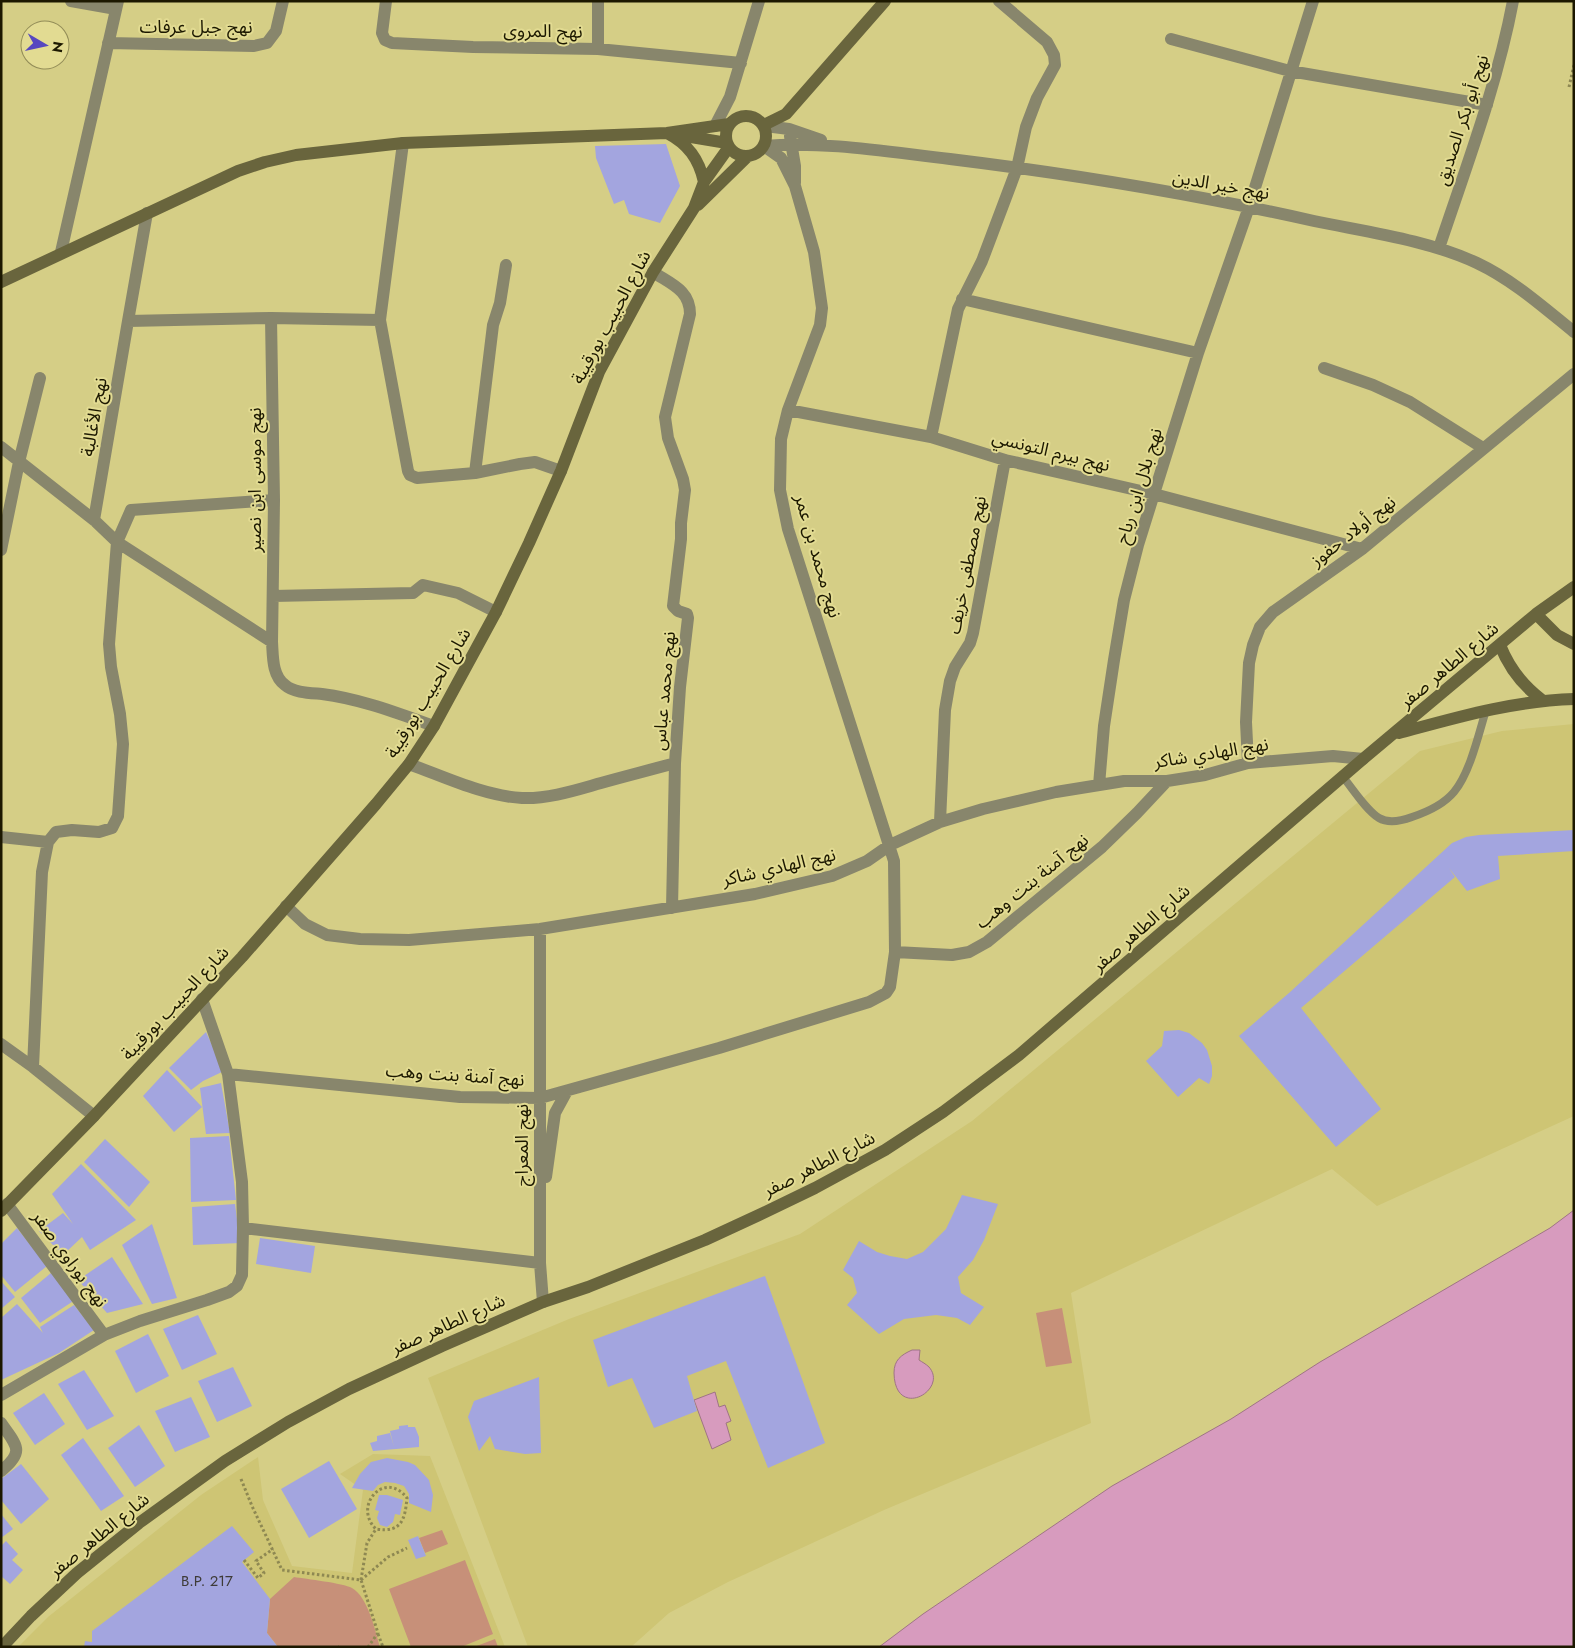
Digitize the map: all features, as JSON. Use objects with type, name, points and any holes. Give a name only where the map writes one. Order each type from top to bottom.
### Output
[{"type":"main road","points":[[764,126],[786,114],[886,1]]},
{"type":"main road","points":[[1,282],[61,252],[238,171],[265,162],[306,154],[403,143],[667,133],[729,124],[744,115],[755,117],[764,126],[767,134],[764,146],[758,152],[748,156],[737,154],[728,145],[726,137],[729,124]]},
{"type":"main road","points":[[667,133],[728,145]]},
{"type":"main road","points":[[667,133],[685,145],[692,153],[698,162],[704,182]]},
{"type":"main road","name":"شارع الحبيب بورقيبة","points":[[4,1208],[94,1116],[202,999],[376,804],[409,764],[434,726],[496,612],[561,471],[599,372],[653,272],[694,208],[704,182],[728,145]]},
{"type":"main road","name":"شارع الحبيب بورقيبة","points":[[694,208],[748,156]]},
{"type":"main road","name":"شارع الطاهر صفر","points":[[2,1647],[31,1616],[77,1573],[139,1523],[225,1461],[288,1422],[349,1389],[543,1302],[588,1287],[705,1240],[815,1188],[885,1150],[943,1112],[1019,1056],[1364,759],[1536,614],[1574,587]]},
{"type":"main road","points":[[1536,614],[1557,635],[1574,644]]},
{"type":"main road","points":[[1500,645],[1517,676],[1542,700]]},
{"type":"main road","points":[[1394,735],[1486,710],[1542,700],[1574,699]]},
{"type":"street","points":[[61,252],[117,5],[71,1]]},
{"type":"street","name":"نهج جبل عرفات","points":[[108,43],[254,46],[267,43],[276,30],[283,1]]},
{"type":"street","name":"نهج المروى","points":[[386,1],[382,33],[385,40],[392,43],[473,47],[598,49],[741,63]]},
{"type":"street","points":[[598,1],[598,49]]},
{"type":"street","points":[[715,126],[730,97],[759,1]]},
{"type":"street","points":[[931,437],[954,327],[962,299],[982,261],[1017,168],[1026,127],[1037,98],[1055,65],[1054,55],[1047,42],[998,1]]},
{"type":"street","name":"نهج بلال ابن رباح","points":[[1099,785],[1106,716],[1124,600],[1138,545],[1198,353],[1249,206],[1313,1]]},
{"type":"street","name":"نهج أبو بكر الصديق","points":[[1439,248],[1487,105],[1506,41],[1513,1]]},
{"type":"street","points":[[1171,39],[1290,71],[1487,105]]},
{"type":"street","points":[[786,114],[795,166],[794,186]]},
{"type":"street","name":"نهج خير الدين","points":[[764,126],[788,129],[835,145]]},
{"type":"street","points":[[403,143],[380,320],[410,474],[416,478],[475,473],[535,462],[561,471]]},
{"type":"street","name":"نهج خير الدين","points":[[764,146],[792,143],[835,145],[1017,168],[1249,206],[1439,248],[1478,264],[1524,291],[1574,332]]},
{"type":"street","name":"نهج محمد بن عمر","points":[[764,146],[781,158],[794,186],[814,252],[822,308],[820,325],[815,341],[788,410],[781,439],[780,490],[788,529],[894,861],[895,952],[890,987]]},
{"type":"street","name":"نهج الأغالبة","points":[[94,520],[147,213]]},
{"type":"street","points":[[475,473],[493,325],[500,303],[506,265]]},
{"type":"street","name":"نهج محمد عباس","points":[[653,272],[684,293],[690,306],[690,314],[665,417],[668,438],[683,479],[684,490],[681,523],[682,539],[673,606],[678,611],[687,614],[688,618],[680,687],[675,763],[672,908]]},
{"type":"street","points":[[962,299],[1198,353]]},
{"type":"street","points":[[128,321],[270,318],[380,320]]},
{"type":"street","name":"نهج موسى ابن نصير","points":[[270,318],[274,500],[272,642],[276,673],[285,686],[301,692],[328,695],[374,705],[434,726]]},
{"type":"street","points":[[1324,368],[1373,385],[1410,402],[1483,448]]},
{"type":"street","name":"نهج أولاد حفوز","points":[[1248,764],[1246,722],[1249,663],[1253,644],[1260,627],[1273,612],[1362,549],[1574,374]]},
{"type":"street","points":[[1,550],[19,462],[40,378]]},
{"type":"street","name":"نهج بيرم التونسي","points":[[788,410],[931,437],[1005,460],[1154,494],[1362,549]]},
{"type":"street","points":[[1,447],[94,520],[117,542],[272,642]]},
{"type":"street","name":"نهج مصطفى خريف","points":[[940,822],[945,710],[950,681],[955,667],[970,643],[973,633],[1005,460]]},
{"type":"street","points":[[33,1067],[42,872],[48,842],[56,832],[72,830],[99,832],[112,828],[118,816],[122,744],[120,714],[111,667],[109,644],[117,542],[131,510],[274,500]]},
{"type":"street","points":[[273,596],[413,593],[423,585],[458,593],[496,612]]},
{"type":"street","name":"نهج الهادي شاكر","points":[[286,906],[305,924],[327,935],[360,939],[409,940],[540,929],[755,894],[832,876],[866,861],[890,845],[940,822],[983,809],[1056,792],[1124,782],[1167,781],[1205,775],[1248,764],[1333,756],[1364,759]]},
{"type":"street","points":[[409,764],[467,785],[522,798],[574,791],[675,763]]},
{"type":"street","name":"نهج آمنة بنت وهب","points":[[895,952],[952,955],[969,952],[987,942],[1102,847],[1167,781]]},
{"type":"street","points":[[1,837],[48,842]]},
{"type":"street","name":"نهج المعراج","points":[[540,929],[540,1263],[543,1302]]},
{"type":"street","name":"نهج آمنة بنت وهب","points":[[228,1074],[460,1097],[540,1098],[719,1048],[869,1002],[886,993],[890,987]]},
{"type":"street","points":[[1,1395],[104,1335],[140,1321],[229,1292],[237,1286],[242,1275],[242,1182],[228,1074],[202,999]]},
{"type":"street","points":[[1,1044],[94,1116]]},
{"type":"street","points":[[540,1225],[556,1113],[567,1091]]},
{"type":"street","name":"نهج بوراوي صفر","points":[[4,1208],[104,1335]]},
{"type":"street","points":[[243,1228],[540,1263]]},
{"type":"street","points":[[1,1423],[17,1449],[12,1463],[1,1471]]},
{"type":"lane","points":[[1343,777],[1377,817],[1394,822],[1424,813],[1441,803],[1454,792],[1463,778],[1486,710]]},
{"type":"path","points":[[1569,87],[1574,66]]},
{"type":"path","points":[[241,1479],[282,1570],[361,1580],[388,1557],[407,1548]]},
{"type":"path","points":[[382,1488],[394,1488],[403,1493],[406,1498],[404,1519],[399,1526],[386,1530],[376,1529],[370,1523],[368,1514],[369,1503],[375,1492],[382,1488]]},
{"type":"path","points":[[376,1529],[367,1543],[361,1580],[382,1647]]},
{"type":"path","points":[[244,1560],[258,1578],[264,1573],[256,1561],[273,1549]]},
{"type":"path","points":[[368,1647],[378,1634]]},
{"type":"shaded area","points":[[1574,724],[1574,1116],[1377,1206],[1332,1169],[1071,1293],[1091,1423],[884,1510],[728,1582],[669,1613],[631,1647],[528,1647],[428,1378],[569,1319],[800,1234],[972,1121],[1420,751],[1502,731]]},
{"type":"shaded area","points":[[1574,1210],[1574,1647],[879,1647],[923,1614],[1112,1486],[1231,1419],[1320,1362],[1550,1228]]},
{"type":"shaded area","points":[[1062,1308],[1072,1363],[1046,1367],[1036,1313]]},
{"type":"shaded area","points":[[912,1350],[920,1350],[919,1360],[929,1367],[933,1376],[932,1384],[927,1392],[919,1397],[911,1398],[903,1396],[897,1387],[894,1373],[895,1365],[899,1358]]},
{"type":"shaded area","points":[[715,1392],[719,1407],[725,1405],[731,1421],[726,1423],[731,1440],[712,1449],[694,1400]]},
{"type":"shaded area","points":[[373,1454],[430,1456],[505,1647],[18,1647],[48,1617],[201,1495],[258,1457],[263,1500],[292,1566],[352,1573],[363,1490],[340,1474]]},
{"type":"shaded area","points":[[442,1530],[448,1544],[425,1553],[419,1538]]},
{"type":"shaded area","points":[[465,1560],[493,1634],[461,1647],[411,1647],[389,1589]]},
{"type":"shaded area","points":[[294,1577],[341,1584],[358,1592],[367,1606],[380,1647],[278,1647],[267,1633],[270,1599]]},
{"type":"shaded area","points":[[495,1639],[498,1647],[474,1647]]},
{"type":"building","points":[[666,144],[680,186],[660,223],[629,214],[624,200],[614,204],[596,158],[595,146]]},
{"type":"building","points":[[1574,830],[1574,851],[1498,856],[1500,879],[1467,891],[1449,868],[1455,877],[1301,1008],[1381,1109],[1336,1147],[1239,1036],[1289,993],[1452,843],[1466,837],[1479,835]]},
{"type":"building","points":[[1179,1030],[1189,1033],[1202,1043],[1207,1050],[1212,1066],[1212,1076],[1209,1084],[1199,1078],[1178,1097],[1146,1061],[1162,1046],[1164,1031]]},
{"type":"building","points":[[206,1032],[224,1071],[203,1081],[191,1090],[169,1068]]},
{"type":"building","points":[[167,1070],[202,1107],[174,1132],[143,1096]]},
{"type":"building","points":[[221,1083],[230,1133],[206,1134],[200,1088]]},
{"type":"building","points":[[229,1136],[236,1200],[191,1202],[190,1138]]},
{"type":"building","points":[[105,1139],[150,1182],[129,1207],[84,1162]]},
{"type":"building","points":[[81,1164],[136,1220],[90,1250],[82,1237],[63,1255],[39,1231],[63,1213],[73,1224],[52,1194]]},
{"type":"building","points":[[962,1195],[998,1204],[984,1240],[973,1260],[958,1277],[961,1293],[984,1307],[970,1325],[957,1318],[936,1315],[904,1319],[879,1334],[847,1305],[857,1293],[853,1278],[843,1270],[859,1241],[877,1252],[907,1259],[923,1252],[946,1229]]},
{"type":"building","points":[[235,1204],[240,1243],[193,1245],[192,1207]]},
{"type":"building","points":[[152,1224],[177,1298],[152,1304],[122,1245]]},
{"type":"building","points":[[17,1228],[47,1266],[15,1292],[1,1275],[1,1244]]},
{"type":"building","points":[[260,1238],[315,1246],[311,1273],[256,1264]]},
{"type":"building","points":[[112,1257],[143,1304],[107,1313],[78,1280]]},
{"type":"building","points":[[51,1273],[75,1300],[40,1323],[21,1298]]},
{"type":"building","points":[[765,1276],[825,1443],[768,1468],[726,1361],[687,1376],[697,1411],[654,1428],[632,1378],[608,1387],[593,1340]]},
{"type":"building","points":[[1,1281],[15,1297],[1,1309]]},
{"type":"building","points":[[17,1304],[43,1333],[40,1327],[74,1305],[94,1330],[59,1353],[1,1380],[1,1318]]},
{"type":"building","points":[[198,1315],[217,1354],[182,1370],[163,1329]]},
{"type":"building","points":[[148,1334],[169,1376],[136,1393],[115,1351]]},
{"type":"building","points":[[233,1367],[252,1406],[217,1422],[198,1381]]},
{"type":"building","points":[[84,1370],[114,1416],[87,1430],[58,1384]]},
{"type":"building","points":[[539,1377],[541,1453],[525,1454],[495,1449],[490,1436],[479,1451],[468,1417],[474,1401]]},
{"type":"building","points":[[44,1393],[65,1424],[35,1445],[13,1413]]},
{"type":"building","points":[[191,1397],[210,1437],[175,1452],[155,1411]]},
{"type":"building","points":[[139,1425],[165,1466],[135,1487],[108,1448]]},
{"type":"building","points":[[408,1425],[408,1427],[415,1427],[419,1437],[419,1447],[373,1451],[370,1443],[377,1441],[377,1436],[390,1433],[394,1447],[390,1431],[399,1429],[399,1426]]},
{"type":"building","points":[[83,1438],[124,1496],[101,1511],[61,1455]]},
{"type":"building","points":[[387,1458],[415,1465],[429,1480],[433,1495],[431,1512],[409,1503],[409,1494],[404,1486],[395,1483],[385,1482],[378,1485],[373,1491],[352,1488],[360,1474],[371,1462]]},
{"type":"building","points":[[329,1461],[357,1509],[309,1538],[281,1489]]},
{"type":"building","points":[[21,1464],[49,1499],[21,1524],[1,1500],[1,1479]]},
{"type":"building","points":[[379,1495],[387,1495],[403,1500],[400,1515],[395,1514],[393,1522],[387,1527],[380,1525],[377,1518],[379,1511],[375,1510]]},
{"type":"building","points":[[1,1514],[13,1529],[1,1538]]},
{"type":"building","points":[[232,1526],[254,1552],[242,1562],[270,1599],[267,1633],[278,1647],[84,1647],[85,1641],[92,1642],[92,1631]]},
{"type":"building","points":[[418,1536],[426,1556],[416,1559],[408,1540]]},
{"type":"building","points":[[6,1541],[18,1554],[12,1560],[23,1570],[10,1584],[1,1576],[1,1546]]}]
